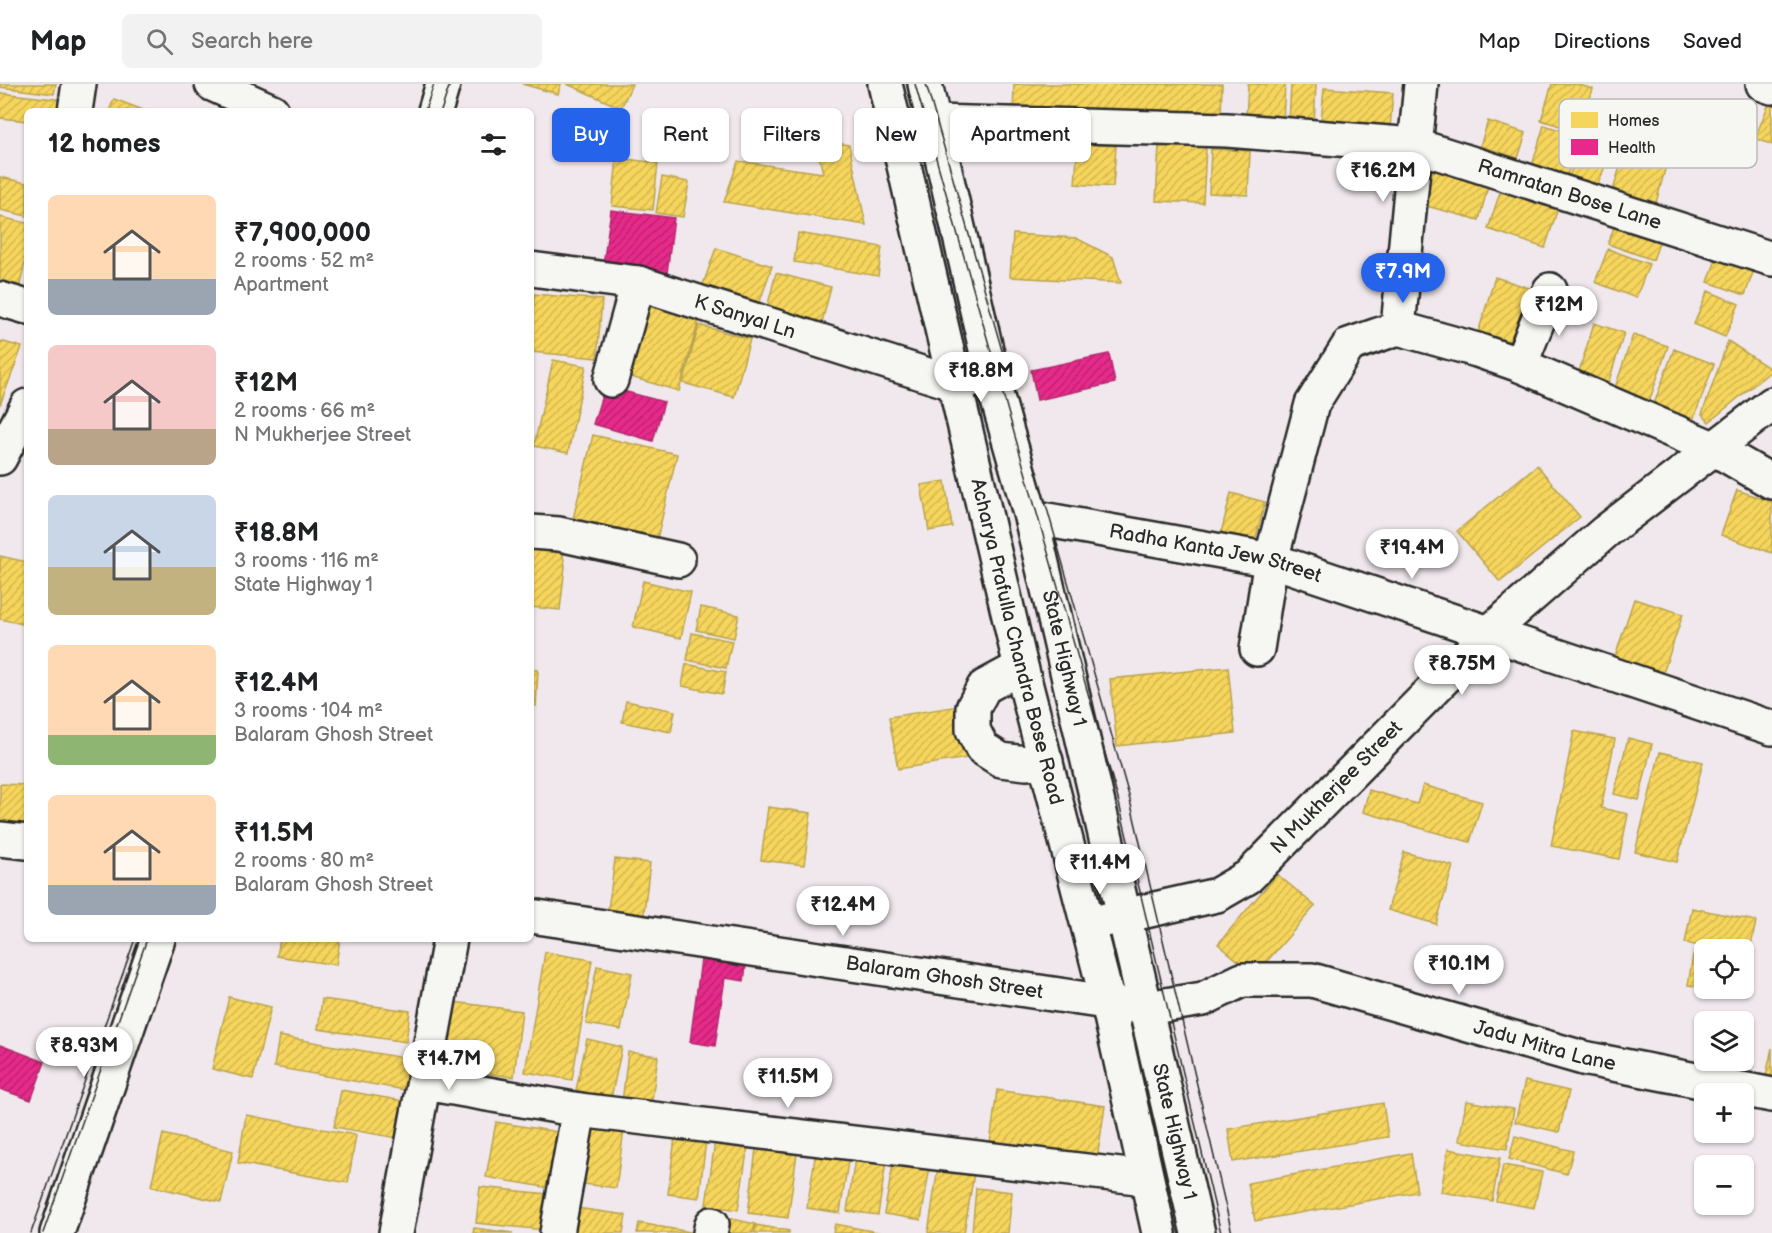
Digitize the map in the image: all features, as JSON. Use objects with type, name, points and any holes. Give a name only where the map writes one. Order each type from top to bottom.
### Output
[{"type":"street","points":[[75,108],[79,84]]},
{"type":"street","points":[[212,84],[265,108]]},
{"type":"street","points":[[436,108],[443,84]]},
{"type":"street","name":"Acharya Prafulla Chandra Bose Road","points":[[885,84],[1021,667],[1108,1002],[1145,1178],[1159,1233]]},
{"type":"street","name":"State Highway 1","points":[[924,84],[930,108]]},
{"type":"street","points":[[1398,328],[1414,145],[1422,84]]},
{"type":"street","points":[[1763,84],[1772,87]]},
{"type":"street","name":"Ramratan Bose Lane","points":[[938,122],[1227,130],[1414,145],[1772,259]]},
{"type":"street","name":"State Highway 1","points":[[938,143],[992,374],[1030,518],[1198,1233]]},
{"type":"street","name":"K Sanyal Ln","points":[[534,269],[638,283],[956,384]]},
{"type":"street","points":[[611,380],[638,283]]},
{"type":"street","points":[[1521,366],[1550,290]]},
{"type":"street","points":[[0,299],[24,306]]},
{"type":"street","points":[[1257,649],[1271,560],[1312,404],[1349,345],[1398,328],[1477,350],[1521,366],[1715,449],[1772,482]]},
{"type":"street","points":[[956,384],[992,374]]},
{"type":"street","name":"N Mukherjee Street","points":[[1088,924],[1217,895],[1248,877],[1489,633],[1605,532],[1772,404]]},
{"type":"street","points":[[2,448],[24,411]]},
{"type":"street","name":"Radha Kanta Jew Street","points":[[1030,518],[1271,560],[1772,728]]},
{"type":"street","points":[[534,532],[559,534],[678,560]]},
{"type":"street","points":[[1021,667],[984,687],[973,708],[973,730],[982,748],[1001,760],[1026,763],[1046,761]]},
{"type":"street","points":[[0,839],[24,842]]},
{"type":"street","name":"Balaram Ghosh Street","points":[[534,916],[1146,1008]]},
{"type":"street","points":[[57,1233],[157,942]]},
{"type":"street","points":[[396,1233],[449,942]]},
{"type":"street","name":"Jadu Mitra Lane","points":[[1146,1008],[1203,999],[1242,980],[1312,980],[1583,1058],[1772,1095]]},
{"type":"street","points":[[425,1083],[579,1110],[1145,1178]]},
{"type":"street","points":[[557,1233],[579,1110]]},
{"type":"building: Homes","points":[[0,84],[56,84],[54,94],[0,87]]},
{"type":"building: Homes","points":[[522,84],[561,84],[558,94]]},
{"type":"building: Homes","points":[[567,84],[632,84],[621,108]]},
{"type":"building: Homes","points":[[1014,84],[1222,84],[1221,119],[1091,116],[1091,108],[1013,108]]},
{"type":"building: Homes","points":[[1248,84],[1285,84],[1283,121],[1246,119]]},
{"type":"building: Homes","points":[[1291,84],[1316,84],[1314,124],[1289,123]]},
{"type":"building: Homes","points":[[1552,84],[1576,84],[1593,89],[1590,99],[1559,99],[1559,126],[1541,120]]},
{"type":"building: Homes","points":[[1324,88],[1393,93],[1390,128],[1321,123]]},
{"type":"building: Homes","points":[[0,93],[64,100],[63,108],[24,108],[24,121],[0,118]]},
{"type":"building: Homes","points":[[114,99],[138,108],[110,108]]},
{"type":"building: Homes","points":[[1770,101],[1772,102],[1772,145],[1757,139],[1757,133]]},
{"type":"building: Homes","points":[[1488,121],[1526,133],[1518,158],[1480,146]]},
{"type":"building: Homes","points":[[1544,125],[1559,130],[1559,168],[1569,168],[1567,176],[1532,166]]},
{"type":"building: Homes","points":[[842,144],[849,145],[866,225],[724,202],[738,161],[823,173],[820,162],[842,162]]},
{"type":"building: Homes","points":[[1091,144],[1116,146],[1113,187],[1075,184],[1077,162],[1091,162]]},
{"type":"building: Homes","points":[[1159,145],[1206,147],[1203,203],[1156,201]]},
{"type":"building: Homes","points":[[1211,149],[1250,151],[1248,195],[1209,193]]},
{"type":"building: Homes","points":[[1427,159],[1491,175],[1479,220],[1415,203]]},
{"type":"building: Homes","points":[[630,160],[658,163],[653,210],[612,206],[617,162],[630,162]]},
{"type":"building: Homes","points":[[1572,168],[1604,168],[1597,187],[1569,177]]},
{"type":"building: Homes","points":[[1619,168],[1665,168],[1656,203],[1613,191]]},
{"type":"building: Homes","points":[[0,177],[24,182],[24,215],[0,210]]},
{"type":"building: Homes","points":[[662,177],[689,182],[683,217],[656,213]]},
{"type":"building: Homes","points":[[1504,180],[1561,199],[1545,248],[1488,229]]},
{"type":"building: Homes","points":[[1618,216],[1663,232],[1653,260],[1608,244]]},
{"type":"building: Homes","points":[[0,217],[24,222],[24,266],[19,289],[0,285]]},
{"type":"building: Homes","points":[[798,233],[882,247],[878,276],[794,262]]},
{"type":"building: Homes","points":[[1013,234],[1076,238],[1113,257],[1121,283],[1010,277]]},
{"type":"building: Homes","points":[[716,248],[772,266],[756,313],[700,293]]},
{"type":"building: Homes","points":[[1608,249],[1649,264],[1636,298],[1595,282]]},
{"type":"building: Homes","points":[[1719,251],[1756,264],[1745,295],[1708,282]]},
{"type":"building: Homes","points":[[776,273],[831,287],[821,326],[766,312]]},
{"type":"building: Homes","points":[[1495,277],[1535,290],[1515,355],[1475,343]]},
{"type":"building: Homes","points":[[1708,291],[1739,304],[1725,337],[1694,324]]},
{"type":"building: Homes","points":[[534,294],[602,300],[597,358],[534,352]]},
{"type":"building: Homes","points":[[645,301],[700,316],[679,391],[624,375]]},
{"type":"building: Homes","points":[[1594,323],[1624,333],[1607,387],[1577,378]]},
{"type":"building: Homes","points":[[699,325],[750,339],[734,397],[683,383]]},
{"type":"building: Homes","points":[[1633,335],[1668,346],[1647,408],[1612,396]]},
{"type":"building: Homes","points":[[0,341],[22,347],[0,405]]},
{"type":"building: Homes","points":[[1728,341],[1772,370],[1709,422],[1702,414]]},
{"type":"building: Homes","points":[[1674,349],[1714,364],[1691,426],[1651,412]]},
{"type":"building: Homes","points":[[553,360],[586,366],[568,453],[534,446]]},
{"type":"building: Homes","points":[[593,435],[677,454],[657,539],[573,519]]},
{"type":"building: Homes","points":[[1537,465],[1580,517],[1500,582],[1457,531]]},
{"type":"building: Homes","points":[[945,481],[952,527],[929,531],[921,485]]},
{"type":"building: Homes","points":[[1737,490],[1772,502],[1772,553],[1721,535]]},
{"type":"building: Homes","points":[[1231,493],[1265,502],[1253,549],[1219,541]]},
{"type":"building: Homes","points":[[559,534],[565,566],[560,610],[534,607],[534,543]]},
{"type":"building: Homes","points":[[0,556],[24,561],[24,624],[0,619]]},
{"type":"building: Homes","points":[[643,581],[691,592],[681,638],[633,627]]},
{"type":"building: Homes","points":[[1634,599],[1683,614],[1662,676],[1614,660]]},
{"type":"building: Homes","points":[[701,607],[739,615],[734,638],[696,630]]},
{"type":"building: Homes","points":[[692,633],[732,641],[726,668],[687,660]]},
{"type":"building: Homes","points":[[686,664],[726,672],[722,694],[682,686]]},
{"type":"building: Homes","points":[[1228,667],[1235,733],[1117,746],[1110,679]]},
{"type":"building: Homes","points":[[534,670],[538,670],[536,706],[534,706]]},
{"type":"building: Homes","points":[[626,701],[675,711],[671,732],[622,722]]},
{"type":"building: Homes","points":[[965,705],[974,757],[898,769],[889,717]]},
{"type":"building: Homes","points":[[1574,731],[1615,739],[1601,808],[1628,814],[1619,859],[1551,846]]},
{"type":"building: Homes","points":[[1628,738],[1652,744],[1639,800],[1614,794]]},
{"type":"building: Homes","points":[[1660,752],[1703,762],[1677,862],[1635,852]]},
{"type":"building: Homes","points":[[0,784],[24,785],[24,836],[0,836]]},
{"type":"building: Homes","points":[[1423,785],[1482,802],[1470,842],[1363,812],[1369,790],[1417,804]]},
{"type":"building: Homes","points":[[768,807],[811,813],[804,865],[761,860]]},
{"type":"building: Homes","points":[[1404,852],[1453,866],[1436,924],[1388,910]]},
{"type":"building: Homes","points":[[615,859],[650,863],[642,929],[606,924]]},
{"type":"building: Homes","points":[[1277,874],[1315,906],[1255,975],[1218,944]]},
{"type":"building: Homes","points":[[1692,908],[1756,921],[1752,939],[1694,939],[1694,945],[1685,943]]},
{"type":"building: Homes","points":[[279,942],[340,942],[336,965],[277,956]]},
{"type":"building: Homes","points":[[545,952],[592,960],[572,1080],[525,1072]]},
{"type":"building: Homes","points":[[1693,955],[1694,955],[1694,986],[1688,985]]},
{"type":"building: Homes","points":[[597,966],[632,973],[621,1030],[586,1024]]},
{"type":"building: Homes","points":[[229,997],[271,1007],[253,1079],[212,1069]]},
{"type":"building: Homes","points":[[322,999],[410,1011],[406,1042],[318,1029]]},
{"type":"building: Homes","points":[[446,1001],[522,1011],[514,1077],[437,1067]]},
{"type":"building: Homes","points":[[279,1036],[415,1060],[410,1091],[274,1067]]},
{"type":"building: Homes","points":[[587,1039],[622,1047],[611,1098],[576,1090]]},
{"type":"building: Homes","points":[[1772,1048],[1772,1086],[1764,1085]]},
{"type":"building: Homes","points":[[628,1052],[658,1056],[651,1107],[622,1103]]},
{"type":"building: Homes","points":[[1525,1081],[1569,1091],[1559,1132],[1515,1122]]},
{"type":"building: Homes","points":[[341,1090],[404,1101],[397,1138],[334,1127]]},
{"type":"building: Homes","points":[[997,1090],[1105,1106],[1096,1166],[989,1151]]},
{"type":"building: Homes","points":[[1466,1101],[1514,1109],[1507,1149],[1459,1141]]},
{"type":"building: Homes","points":[[1383,1103],[1388,1137],[1233,1162],[1228,1129]]},
{"type":"building: Homes","points":[[246,1115],[356,1135],[348,1183],[238,1163]]},
{"type":"building: Homes","points":[[584,1117],[625,1122],[616,1188],[576,1183]]},
{"type":"building: Homes","points":[[496,1122],[565,1133],[555,1189],[486,1177]]},
{"type":"building: Homes","points":[[676,1129],[707,1132],[699,1198],[668,1194]]},
{"type":"building: Homes","points":[[163,1134],[233,1151],[221,1202],[151,1186]]},
{"type":"building: Homes","points":[[716,1134],[749,1139],[738,1210],[706,1205]]},
{"type":"building: Homes","points":[[1515,1136],[1573,1151],[1567,1174],[1509,1159]]},
{"type":"building: Homes","points":[[757,1141],[798,1146],[788,1218],[748,1213]]},
{"type":"building: Homes","points":[[1448,1149],[1500,1158],[1492,1201],[1441,1192]]},
{"type":"building: Homes","points":[[816,1151],[849,1155],[840,1213],[807,1208]]},
{"type":"building: Homes","points":[[1411,1153],[1417,1192],[1255,1221],[1248,1183]]},
{"type":"building: Homes","points":[[855,1158],[886,1162],[878,1215],[847,1211]]},
{"type":"building: Homes","points":[[894,1159],[930,1166],[921,1220],[884,1214]]},
{"type":"building: Homes","points":[[1503,1165],[1542,1172],[1534,1208],[1496,1201]]},
{"type":"building: Homes","points":[[938,1167],[974,1173],[964,1233],[928,1233]]},
{"type":"building: Homes","points":[[480,1187],[548,1194],[544,1230],[476,1223]]},
{"type":"building: Homes","points":[[976,1188],[1012,1192],[1008,1233],[972,1233]]},
{"type":"building: Homes","points":[[569,1207],[626,1215],[623,1233],[565,1233]]},
{"type":"building: Homes","points":[[720,1216],[755,1224],[753,1233],[716,1233]]},
{"type":"building: Homes","points":[[639,1223],[690,1232],[637,1233]]},
{"type":"building: Homes","points":[[835,1224],[882,1233],[833,1233]]},
{"type":"building: Homes","points":[[756,1225],[789,1231],[789,1233],[755,1233]]},
{"type":"building: Homes","points":[[474,1228],[513,1233],[473,1233]]},
{"type":"building: Health","points":[[611,210],[674,218],[667,273],[603,265]]},
{"type":"building: Health","points":[[1109,354],[1115,383],[1037,400],[1031,370]]},
{"type":"building: Health","points":[[605,386],[664,402],[653,441],[593,424]]},
{"type":"building: Health","points":[[702,952],[747,958],[744,981],[725,978],[715,1046],[690,1042]]},
{"type":"building: Health","points":[[0,1045],[45,1062],[31,1100],[0,1089]]},
{"type":"tram line","points":[[426,108],[434,84]]},
{"type":"tram line","points":[[442,108],[450,84]]},
{"type":"tram line","points":[[915,84],[1118,799],[1221,1233]]},
{"type":"tram line","points":[[926,84],[1129,796],[1232,1233]]},
{"type":"tram line","points":[[31,1233],[134,942]]},
{"type":"tram line","points":[[43,1233],[146,942]]}]
